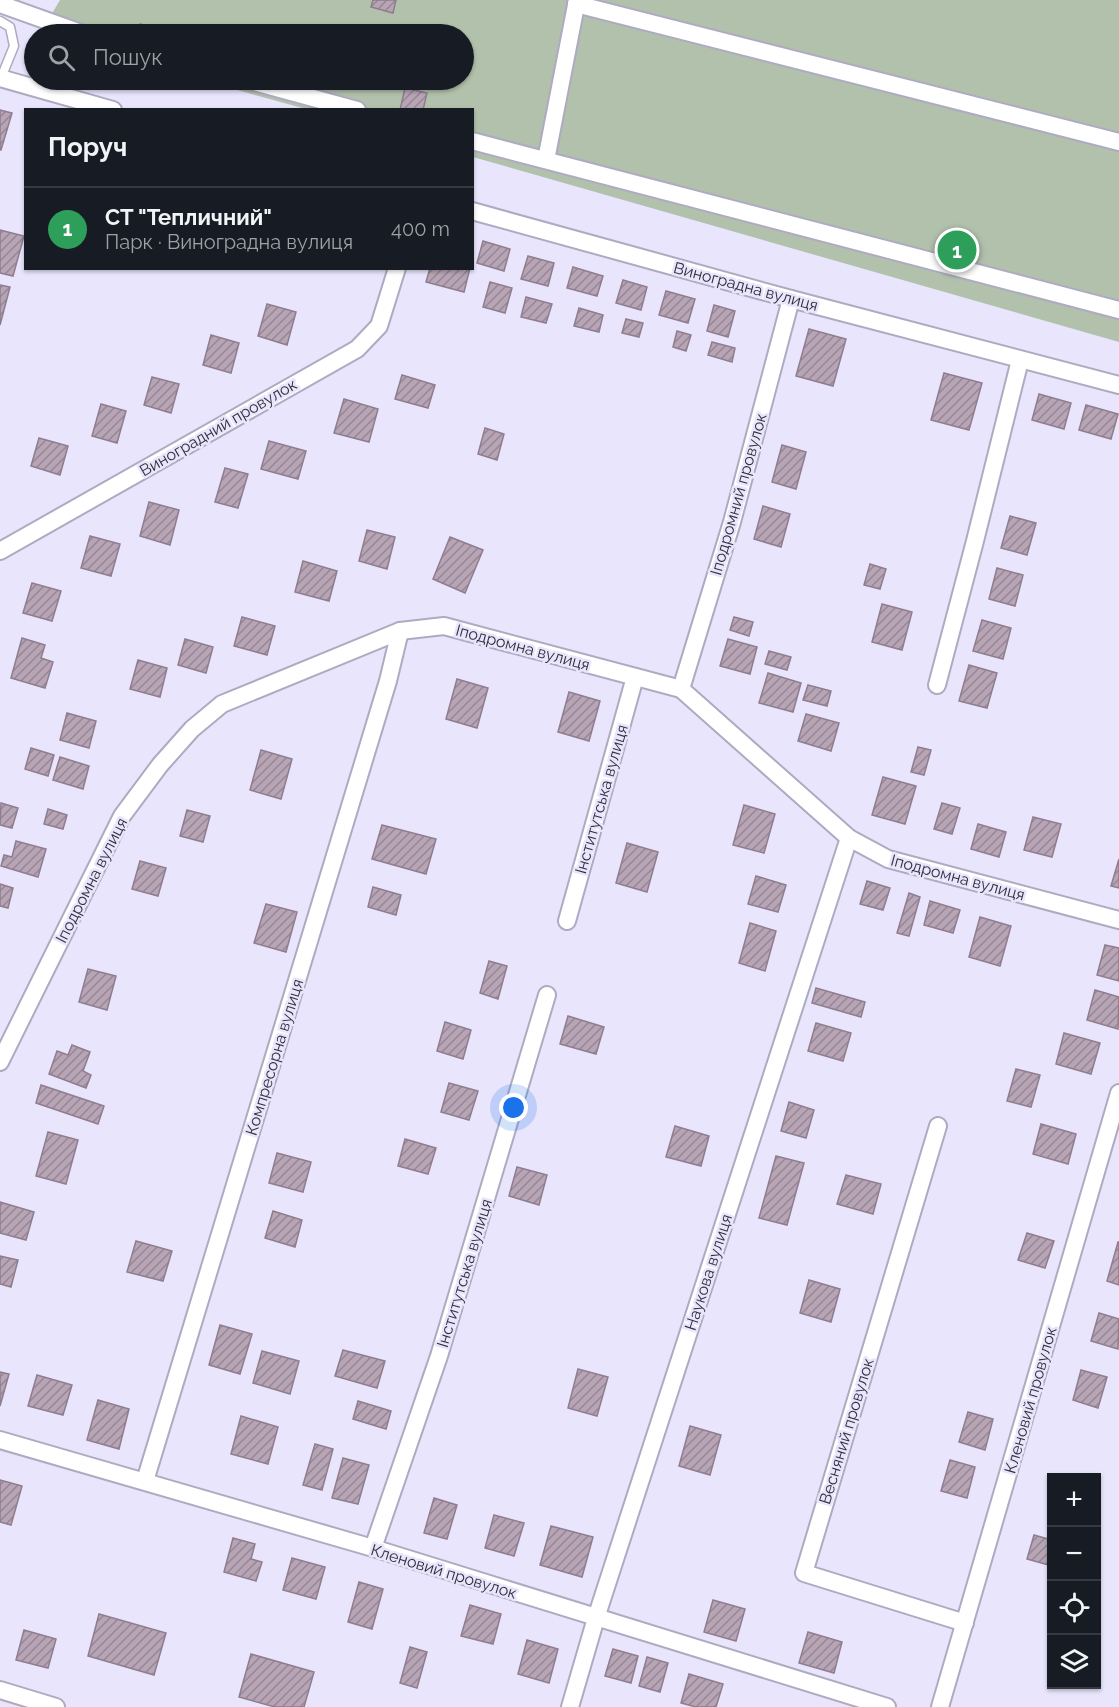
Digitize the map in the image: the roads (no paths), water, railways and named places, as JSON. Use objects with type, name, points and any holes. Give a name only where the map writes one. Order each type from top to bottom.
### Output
[{"type":"street","points":[[546,160],[576,2],[1119,142]]},
{"type":"street","points":[[0,4],[56,24]]},
{"type":"street","points":[[1,78],[24,85]]},
{"type":"street","points":[[43,90],[106,108]]},
{"type":"street","points":[[284,90],[350,108]]},
{"type":"street","points":[[474,142],[1119,310]]},
{"type":"street","name":"Виноградна вулиця","points":[[474,212],[791,299],[1119,385]]},
{"type":"street","name":"Виноградний провулок","points":[[0,551],[357,349],[379,326],[396,270]]},
{"type":"street","name":"Іподромний провулок","points":[[681,689],[732,522],[791,299]]},
{"type":"street","points":[[938,685],[1020,360]]},
{"type":"street","name":"Іподромна вулиця","points":[[0,1062],[122,816],[160,765],[192,729],[222,704],[400,632],[444,626],[681,689],[849,838],[888,859],[1119,920]]},
{"type":"street","name":"Компресорна вулиця","points":[[145,1481],[388,681],[400,632]]},
{"type":"street","name":"Інститутська вулиця","points":[[567,921],[635,677]]},
{"type":"street","name":"Наукова вулиця","points":[[570,1707],[596,1618],[849,838]]},
{"type":"street","name":"Інститутська вулиця","points":[[373,1548],[439,1356],[547,995]]},
{"type":"street","name":"Кленовий провулок","points":[[940,1707],[1119,1094]]},
{"type":"street","name":"Весняний провулок","points":[[938,1126],[804,1573],[965,1623]]},
{"type":"street","name":"Кленовий провулок","points":[[0,1440],[373,1548],[887,1707]]},
{"type":"street","points":[[0,1690],[56,1707]]},
{"type":"lane","points":[[0,21],[10,27],[14,46],[1,78]]},
{"type":"place","name":"СТ \"Тепличний\"","points":[[957,250]]}]
